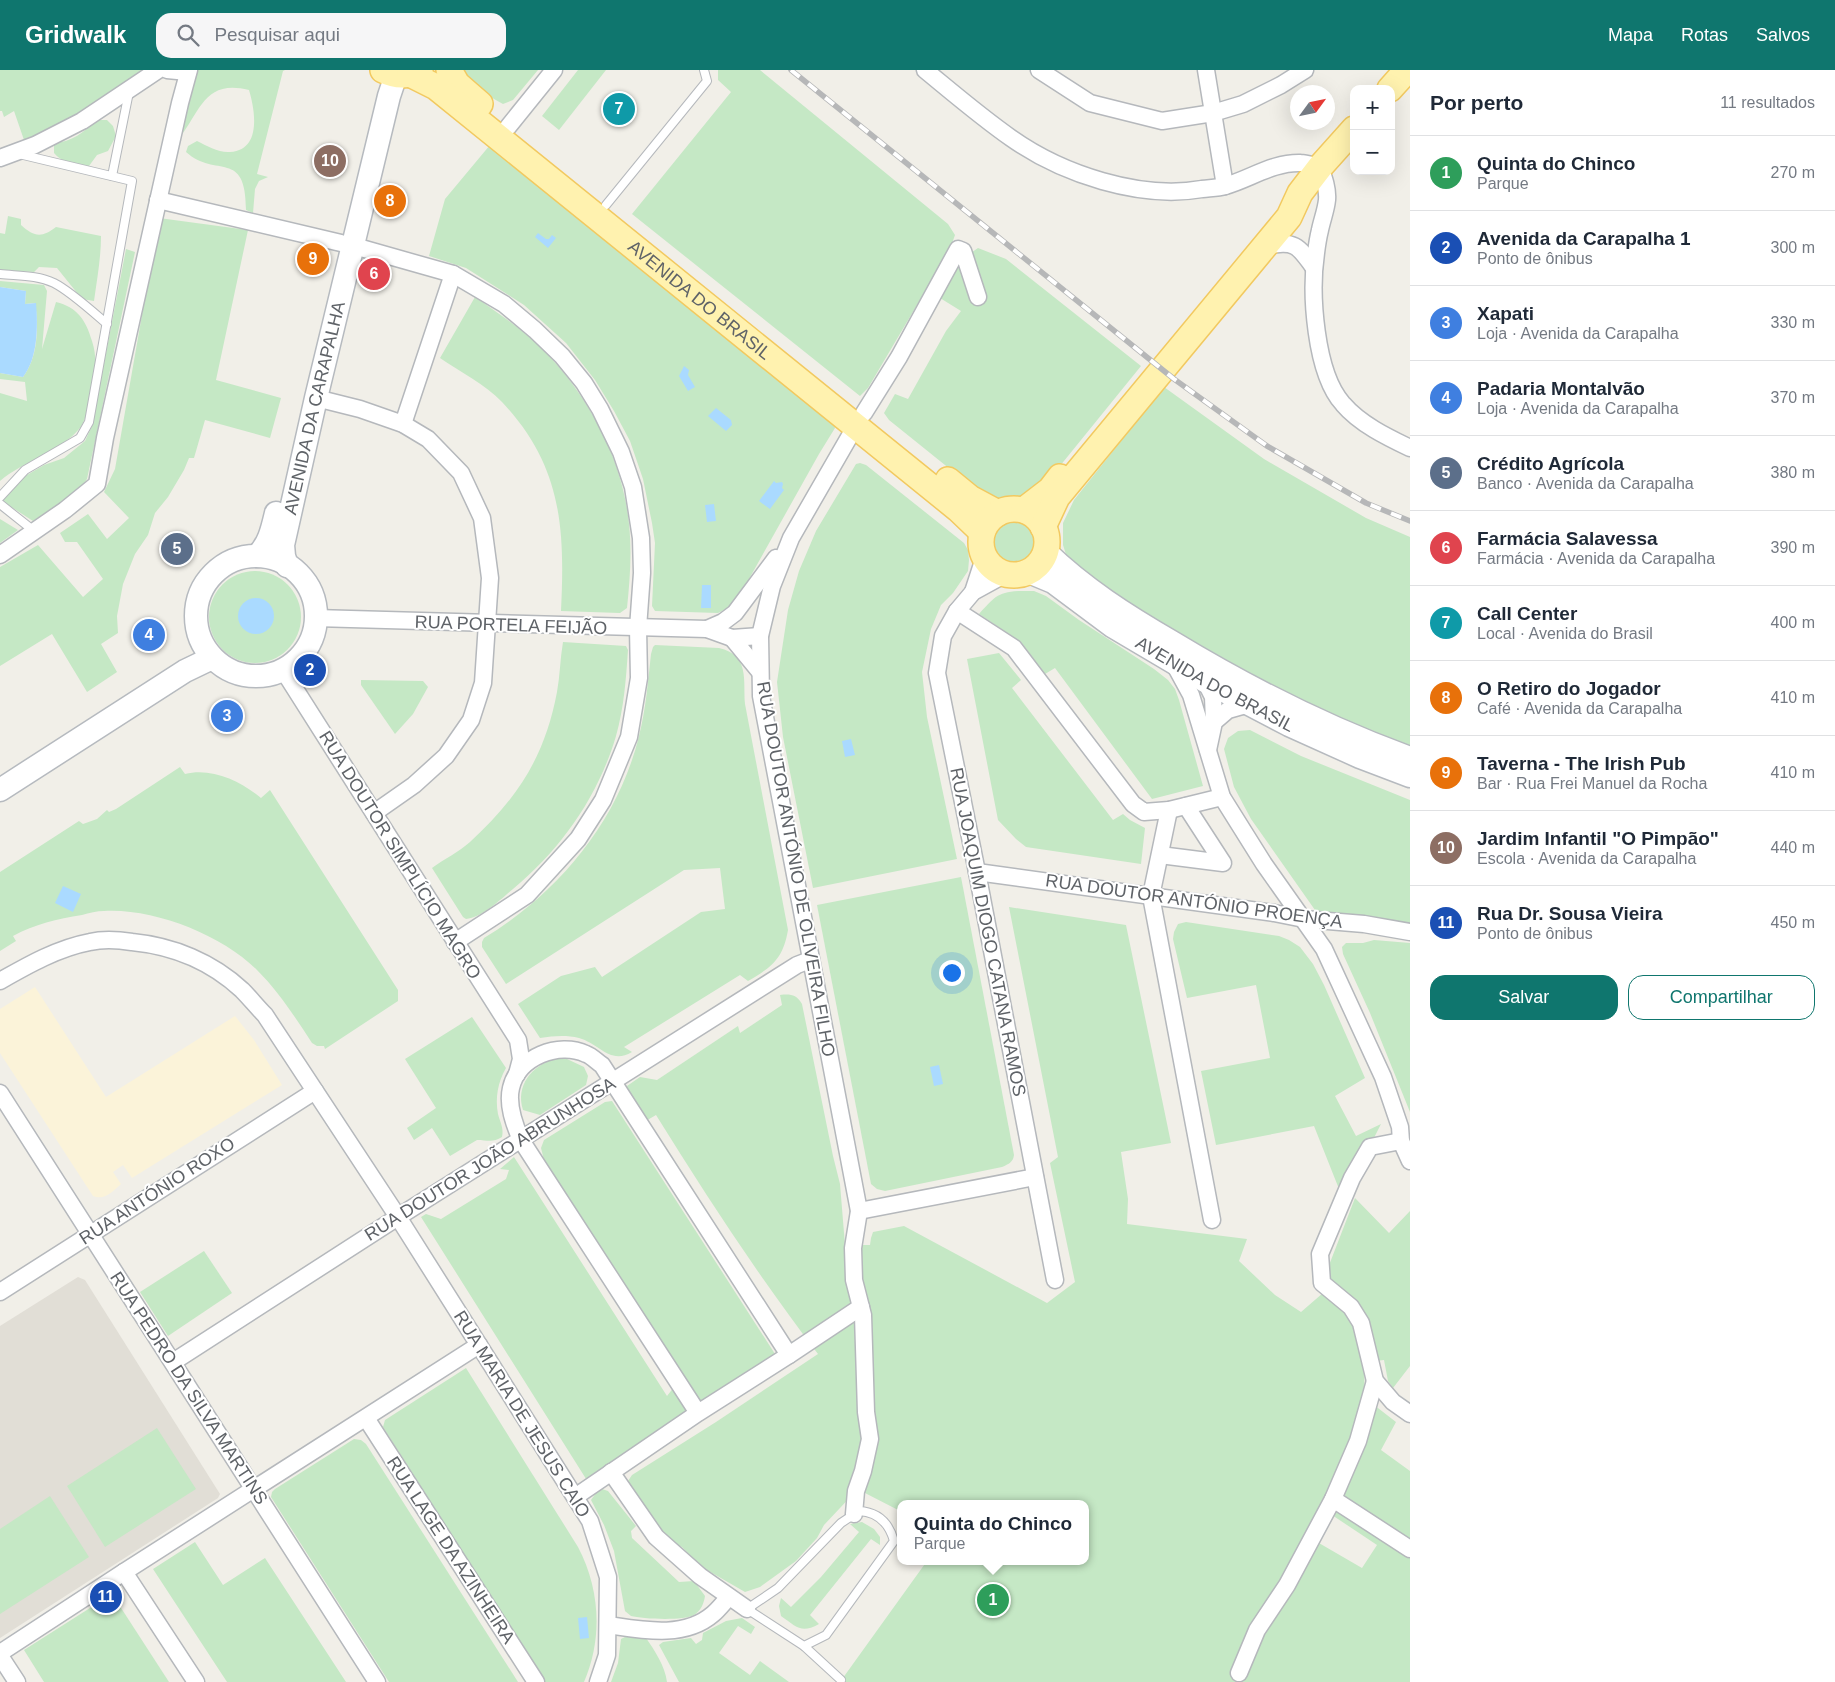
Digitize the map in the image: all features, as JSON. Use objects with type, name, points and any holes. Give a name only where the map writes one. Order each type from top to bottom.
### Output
[{"type":"main road","name":"AVENIDA DO BRASIL","points":[[449,70],[457,84],[464,91],[606,205],[860,420],[982,532]]},
{"type":"main road","points":[[1394,85],[1407,70]]},
{"type":"main road","name":"AVENIDA DO BRASIL","points":[[398,72],[436,87],[860,420],[970,498],[998,513]]},
{"type":"main road","name":"AVENIDA DA CARAPALHA","points":[[287,566],[283,545],[316,398],[347,244],[389,96],[398,72]]},
{"type":"main road","points":[[1024,510],[1050,490],[1275,216],[1300,193],[1353,130]]},
{"type":"main road","points":[[1043,527],[1057,497],[1266,246],[1289,217],[1300,193]]},
{"type":"main road","points":[[257,556],[264,549],[270,538],[347,244]]},
{"type":"main road","points":[[1006,509],[1024,510],[1038,519],[1043,527],[1047,544],[1046,552],[1042,560],[1030,572],[1021,575],[1004,574],[989,565],[984,558],[981,550],[982,532],[991,518],[998,513],[1006,509]]},
{"type":"main road","name":"AVENIDA DO BRASIL","points":[[1046,552],[1062,568],[1121,612],[1203,681],[1296,710],[1366,742],[1410,758]]},
{"type":"main road","points":[[257,556],[269,558],[287,566],[295,571],[306,585],[313,601],[315,618],[313,634],[306,648],[296,661],[283,670],[265,676],[246,676],[228,670],[212,658],[199,638],[195,619],[198,599],[206,582],[220,568],[238,559],[257,556]]},
{"type":"main road","name":"AVENIDA DO BRASIL","points":[[1030,572],[1053,582],[1112,626],[1203,681],[1289,725],[1360,757],[1410,776]]},
{"type":"main road","points":[[0,773],[178,660],[199,638]]},
{"type":"main road","points":[[0,790],[185,671],[212,658]]},
{"type":"street","points":[[7,155],[35,145],[82,121],[158,70]]},
{"type":"street","points":[[0,555],[65,510],[97,484],[158,200],[189,71],[167,70]]},
{"type":"street","points":[[508,127],[554,70]]},
{"type":"street","points":[[925,70],[1012,139],[1070,170],[1112,184],[1162,192],[1195,190],[1225,186],[1264,170],[1281,166],[1301,163],[1320,167],[1325,181],[1327,200],[1314,268],[1315,307],[1320,348],[1328,379],[1342,403],[1361,420],[1392,440],[1410,448]]},
{"type":"street","points":[[1040,70],[1090,103],[1162,121],[1213,113],[1244,104],[1281,86],[1306,70]]},
{"type":"street","points":[[1206,70],[1225,186]]},
{"type":"street","points":[[158,200],[347,244],[452,274],[504,304],[562,356],[584,384],[621,452],[633,487],[641,538],[638,628],[639,678],[628,737],[603,800],[578,839],[527,895],[455,942]]},
{"type":"street","points":[[1266,246],[1288,243],[1301,250],[1314,268]]},
{"type":"street","name":"RUA DOUTOR ANTÓNIO DE OLIVEIRA FILHO","points":[[859,1211],[760,696],[760,636],[772,586],[791,538],[860,420],[899,358],[958,249],[963,251],[978,296]]},
{"type":"street","points":[[403,424],[452,274]]},
{"type":"street","points":[[316,398],[360,409],[403,424],[428,439],[461,473],[482,518],[490,578],[482,683],[470,720],[446,756],[414,785],[374,813]]},
{"type":"street","name":"RUA PORTELA FEIJÃO","points":[[707,629],[723,622],[735,613],[791,538]]},
{"type":"street","name":"RUA JOAQUIM DIOGO CATANA RAMOS","points":[[973,592],[984,558]]},
{"type":"street","name":"RUA JOAQUIM DIOGO CATANA RAMOS","points":[[1004,574],[973,592],[957,611],[943,636],[937,673],[1055,1280]]},
{"type":"street","points":[[957,611],[1014,648],[1133,804],[1144,812],[1169,810],[1222,796]]},
{"type":"street","name":"RUA PORTELA FEIJÃO","points":[[315,618],[707,629],[732,638],[760,636]]},
{"type":"street","points":[[723,622],[738,623],[760,636]]},
{"type":"street","points":[[732,638],[760,672]]},
{"type":"street","name":"RUA DOUTOR SIMPLÍCIO MAGRO","points":[[283,670],[518,1040]]},
{"type":"street","points":[[1203,681],[1213,697],[1214,722],[1208,753]]},
{"type":"street","points":[[1203,681],[1208,753],[1222,796],[1264,864],[1324,949],[1383,1077],[1400,1127],[1401,1141],[1410,1162]]},
{"type":"street","points":[[1214,722],[1228,710],[1249,704]]},
{"type":"street","points":[[1160,856],[1222,863],[1186,806]]},
{"type":"street","points":[[1169,810],[1151,896],[1212,1220]]},
{"type":"street","name":"RUA DOUTOR ANTÓNIO PROENÇA","points":[[977,872],[1274,913],[1304,919],[1364,924],[1410,932]]},
{"type":"street","name":"RUA MARIA DE JESUS CAIO","points":[[0,981],[29,964],[91,941],[152,944],[184,954],[214,969],[242,990],[265,1015],[398,1217],[590,1521],[608,1577],[607,1655],[598,1682]]},
{"type":"street","name":"RUA DOUTOR JOÃO ABRUNHOSA","points":[[173,1362],[398,1217],[798,965],[810,960]]},
{"type":"street","points":[[518,1040],[530,1047],[549,1052]]},
{"type":"street","points":[[518,1040],[521,1059],[511,1088],[510,1105],[514,1124],[521,1140],[698,1413]]},
{"type":"street","points":[[517,1074],[530,1060],[542,1053],[549,1052],[573,1050],[587,1054],[602,1065],[789,1355]]},
{"type":"street","name":"RUA ANTÓNIO ROXO","points":[[0,1292],[315,1091]]},
{"type":"street","name":"RUA PEDRO DA SILVA MARTINS","points":[[0,1093],[378,1682]]},
{"type":"street","points":[[1239,1673],[1256,1630],[1287,1585],[1333,1499],[1358,1442],[1375,1381],[1362,1323],[1351,1307],[1322,1283],[1320,1254],[1352,1178],[1370,1147],[1401,1141]]},
{"type":"street","points":[[854,1514],[856,1490],[863,1471],[870,1439],[866,1412],[863,1315],[854,1280],[853,1248],[859,1211],[1035,1177]]},
{"type":"street","points":[[575,1497],[698,1413],[861,1307]]},
{"type":"street","points":[[17,1682],[0,1655],[124,1572],[479,1345]]},
{"type":"street","points":[[1375,1381],[1394,1402],[1410,1414]]},
{"type":"street","name":"RUA LAGE DA AZINHEIRA","points":[[366,1418],[536,1682]]},
{"type":"street","points":[[611,1472],[656,1536],[700,1576],[747,1609]]},
{"type":"street","points":[[1333,1499],[1410,1550]]},
{"type":"street","points":[[124,1572],[196,1682]]},
{"type":"street","points":[[608,1625],[653,1632],[690,1626],[712,1615],[729,1597]]},
{"type":"lane","points":[[606,205],[707,81],[704,70]]},
{"type":"lane","points":[[112,176],[130,88]]},
{"type":"lane","points":[[0,497],[25,470],[80,438],[89,422],[132,181],[7,155]]},
{"type":"lane","points":[[0,274],[31,277],[54,283],[92,310],[107,324]]},
{"type":"lane","points":[[0,504],[34,531]]},
{"type":"lane","points":[[804,1646],[826,1634],[897,1540],[890,1528],[874,1514],[859,1511],[841,1523],[778,1588],[747,1609],[804,1646],[841,1680]]},
{"type":"shaded area","points":[[78,1277],[85,1280],[220,1494],[218,1498],[0,1638],[0,1326]]},
{"type":"green space","points":[[0,70],[145,70],[72,119],[24,140],[14,111],[4,117],[2,111],[0,111]]},
{"type":"green space","points":[[198,70],[285,70],[283,71],[257,174],[268,177],[259,181],[255,189],[253,213],[246,210],[245,191],[241,179],[235,172],[197,160],[186,152],[188,146],[197,141],[213,149],[226,152],[240,150],[247,144],[252,137],[254,128],[253,108],[249,90],[234,88],[223,89],[213,93],[199,107],[180,137],[192,84]]},
{"type":"green space","points":[[463,70],[538,70],[513,100],[503,104],[481,90]]},
{"type":"green space","points":[[578,70],[606,70],[559,130],[542,116]]},
{"type":"green space","points":[[718,70],[760,70],[948,224],[955,235],[950,249],[868,388],[860,396],[632,214],[731,92],[718,80]]},
{"type":"green space","points":[[96,120],[107,120],[113,126],[116,136],[108,151],[97,155],[89,166],[70,164],[54,153],[54,143],[66,141],[77,136]]},
{"type":"green space","points":[[490,145],[833,421],[835,428],[740,595],[730,607],[718,613],[655,611],[652,606],[655,543],[643,479],[630,441],[595,380],[566,343],[524,305],[466,268],[429,256],[445,199]]},
{"type":"green space","points":[[8,216],[21,219],[21,225],[38,235],[56,227],[101,236],[100,260],[94,301],[82,299],[57,268],[39,267],[34,272],[0,270],[0,233],[5,234]]},
{"type":"green space","points":[[159,218],[248,230],[216,380],[281,398],[270,438],[205,420],[194,458],[189,458],[168,497],[155,513],[148,535],[135,554],[123,584],[117,616],[118,633],[101,644],[117,672],[87,692],[52,634],[0,666],[0,567],[38,545],[83,597],[103,579],[77,542],[65,542],[60,533],[88,514],[107,539],[129,518],[104,492],[115,469]]},
{"type":"green space","points":[[978,248],[1006,259],[1141,366],[1051,477],[1023,498],[995,500],[981,494],[889,420],[884,413],[895,394],[908,399],[946,331],[961,311],[940,298],[959,261]]},
{"type":"green space","points":[[126,249],[135,252],[87,479],[70,496],[33,521],[2,501],[22,478],[44,465],[64,458],[85,441],[92,426]]},
{"type":"green space","points":[[0,281],[44,285],[47,291],[42,349],[56,302],[70,307],[80,316],[87,327],[94,347],[95,377],[89,407],[83,423],[77,432],[57,447],[20,467],[0,481],[0,393],[27,401],[25,382],[0,379],[0,373],[23,377],[32,361],[36,342],[37,322],[35,303],[25,304],[26,291],[0,287]]},
{"type":"green space","points":[[475,297],[523,332],[549,356],[579,393],[603,434],[620,478],[626,501],[630,534],[630,576],[627,608],[620,613],[561,611],[562,552],[560,525],[556,499],[548,474],[537,450],[522,426],[496,396],[440,358]]},
{"type":"green space","points":[[1164,387],[1264,459],[1366,518],[1410,537],[1410,750],[1272,688],[1128,605],[1068,561],[1063,545],[1063,523],[1074,500]]},
{"type":"green space","points":[[856,464],[866,465],[964,543],[968,550],[968,571],[953,593],[941,605],[931,629],[922,672],[927,717],[957,859],[813,888],[783,737],[777,682],[788,610],[799,571],[816,531]]},
{"type":"green space","points":[[0,519],[18,530],[0,543]]},
{"type":"green space","points":[[1010,520],[1018,520],[1030,526],[1036,542],[1030,558],[1018,564],[1010,564],[998,558],[992,546],[992,538],[998,526]]},
{"type":"green space","points":[[255,571],[272,575],[287,585],[297,600],[301,617],[297,634],[287,649],[272,659],[255,663],[238,659],[223,649],[213,634],[209,617],[213,600],[223,585],[238,575]]},
{"type":"green space","points":[[1034,591],[1046,596],[1168,680],[1175,689],[1179,700],[1203,786],[1152,799],[1055,668],[1045,674],[1021,642],[979,614],[1001,594]]},
{"type":"green space","points":[[563,642],[626,646],[628,650],[625,683],[616,736],[599,780],[588,801],[562,839],[547,857],[503,898],[479,915],[466,919],[432,868],[466,846],[487,826],[502,809],[527,774],[537,756],[552,715],[558,686]]},
{"type":"green space","points":[[655,645],[719,648],[729,651],[740,662],[744,678],[745,704],[788,930],[786,940],[779,955],[764,971],[748,981],[740,975],[624,1047],[632,1052],[617,1056],[611,1055],[579,1038],[560,1036],[540,1038],[518,1004],[561,976],[595,967],[602,977],[701,912],[725,909],[720,868],[684,870],[506,984],[482,947],[482,942],[484,938],[536,900],[560,877],[600,826],[616,798],[629,768],[639,736],[651,654]]},
{"type":"green space","points":[[999,653],[1021,680],[1012,688],[1113,820],[1123,814],[1145,828],[1141,864],[1026,847],[998,820],[967,659]]},
{"type":"green space","points":[[361,680],[423,681],[428,687],[413,714],[395,734],[361,685]]},
{"type":"green space","points":[[1250,730],[1301,756],[1410,800],[1410,932],[1322,920],[1251,819],[1234,787],[1224,749],[1228,738],[1238,731]]},
{"type":"green space","points":[[180,767],[185,774],[205,772],[225,777],[244,786],[261,798],[270,790],[398,990],[398,1001],[325,1049],[324,1046],[317,1046],[312,1043],[272,987],[242,957],[206,935],[165,919],[123,911],[93,912],[55,920],[30,928],[13,936],[16,941],[0,951],[0,872],[79,821],[83,824],[97,819],[107,810],[109,812],[116,809]]},
{"type":"green space","points":[[961,877],[1014,1155],[1013,1159],[1002,1167],[885,1191],[877,1189],[871,1184],[817,905]]},
{"type":"green space","points":[[1009,907],[1126,925],[1171,1143],[1121,1152],[1128,1199],[1127,1224],[1247,1239],[1239,1261],[1275,1295],[1301,1312],[1323,1293],[1354,1319],[1364,1370],[1365,1398],[1396,1422],[1381,1450],[1410,1471],[1410,1682],[840,1682],[924,1565],[1089,1565],[1089,1500],[897,1500],[897,1509],[865,1493],[856,1491],[824,1525],[817,1538],[796,1561],[760,1587],[745,1592],[700,1566],[682,1547],[670,1542],[626,1484],[632,1475],[818,1354],[734,1236],[656,1115],[644,1122],[627,1092],[627,1086],[640,1077],[657,1080],[738,1026],[740,1033],[782,1005],[780,995],[795,996],[802,1004],[840,1184],[845,1245],[870,1245],[873,1232],[904,1226],[1047,1303],[1075,1282],[1050,1163],[1058,1157]],"holes":[[[1326,1511],[1377,1545],[1362,1568],[1312,1539]]]},
{"type":"green space","points":[[1186,922],[1279,936],[1300,947],[1313,964],[1365,1078],[1335,1096],[1356,1136],[1381,1124],[1343,1199],[1314,1126],[1216,1145],[1201,1071],[1270,1058],[1256,985],[1187,998],[1173,939],[1178,924]]},
{"type":"green space","points":[[1374,940],[1410,943],[1410,1112],[1370,1013],[1343,954],[1342,947],[1346,943],[1363,943]]},
{"type":"green space","points":[[472,1017],[506,1068],[499,1084],[497,1096],[502,1137],[493,1141],[477,1140],[450,1156],[432,1128],[414,1140],[407,1128],[436,1108],[405,1059]]},
{"type":"green space","points":[[555,1059],[567,1059],[584,1067],[588,1076],[586,1085],[540,1115],[523,1110],[521,1093],[527,1078],[539,1066]]},
{"type":"green space","points":[[612,1101],[775,1354],[701,1404],[544,1160],[541,1148],[544,1140],[605,1102]]},
{"type":"green space","points":[[514,1157],[667,1396],[674,1387],[687,1408],[686,1415],[588,1482],[421,1217],[426,1214],[441,1219],[506,1179],[509,1170],[500,1169]]},
{"type":"green space","points":[[1355,1198],[1389,1233],[1410,1211],[1410,1366],[1393,1388],[1388,1381],[1384,1360],[1375,1361],[1361,1307],[1328,1282],[1326,1273]]},
{"type":"green space","points":[[204,1251],[232,1293],[168,1336],[140,1292]]},
{"type":"green space","points":[[466,1368],[578,1547],[585,1563],[595,1597],[596,1631],[590,1665],[584,1682],[545,1682],[383,1427],[385,1420]]},
{"type":"green space","points":[[157,1428],[196,1489],[105,1547],[67,1486]]},
{"type":"green space","points":[[354,1439],[361,1440],[366,1444],[518,1682],[389,1682],[271,1497],[275,1489]]},
{"type":"green space","points":[[602,1489],[608,1491],[636,1526],[631,1531],[632,1538],[679,1582],[694,1581],[705,1596],[702,1607],[694,1615],[673,1619],[653,1619],[631,1616],[625,1611],[614,1551],[604,1525],[591,1500]]},
{"type":"green space","points":[[50,1496],[89,1557],[0,1614],[0,1529]]},
{"type":"green space","points":[[862,1522],[874,1529],[880,1537],[880,1545],[871,1539],[810,1615],[819,1624],[803,1629],[781,1616],[779,1606],[781,1598],[791,1607],[821,1577],[859,1532],[850,1524]]},
{"type":"green space","points":[[195,1542],[223,1585],[265,1558],[346,1682],[227,1682],[153,1569]]},
{"type":"green space","points":[[112,1594],[169,1682],[44,1682],[24,1650]]},
{"type":"green space","points":[[742,1618],[755,1627],[751,1634],[738,1626],[719,1653],[750,1675],[760,1661],[789,1682],[679,1682],[659,1645],[663,1642],[691,1638],[696,1644],[702,1640],[703,1633],[726,1621]]},
{"type":"green space","points":[[627,1636],[646,1638],[662,1664],[667,1682],[611,1682],[618,1663],[621,1639]]},
{"type":"sand","points":[[35,987],[106,1097],[235,1016],[254,1040],[282,1085],[132,1178],[123,1165],[113,1172],[121,1184],[105,1196],[93,1196],[0,1053],[0,1009]]},
{"type":"water","points":[[538,233],[546,239],[549,239],[552,235],[556,238],[548,248],[535,237]]},
{"type":"water","points":[[0,287],[26,291],[25,304],[36,303],[36,342],[32,361],[23,377],[0,373]]},
{"type":"water","points":[[684,366],[689,370],[688,375],[695,387],[688,391],[679,376]]},
{"type":"water","points":[[716,408],[731,420],[732,425],[726,431],[708,416]]},
{"type":"water","points":[[774,481],[776,483],[782,482],[784,490],[770,509],[759,501]]},
{"type":"water","points":[[714,504],[716,521],[707,522],[705,505]]},
{"type":"water","points":[[702,585],[711,585],[711,608],[701,608]]},
{"type":"water","points":[[256,598],[263,599],[269,603],[273,609],[273,623],[269,629],[263,633],[256,634],[249,633],[243,629],[239,623],[238,616],[239,609],[243,603],[249,599]]},
{"type":"water","points":[[851,739],[855,755],[845,757],[842,741]]},
{"type":"water","points":[[63,886],[81,894],[73,912],[55,903]]},
{"type":"water","points":[[939,1065],[943,1084],[934,1086],[930,1067]]},
{"type":"water","points":[[587,1617],[589,1638],[580,1639],[578,1618]]},
{"type":"railway","points":[[791,70],[1174,379],[1267,446],[1366,503],[1410,521]]},
{"type":"place","name":"Call Center","points":[[619,109]]},
{"type":"place","name":"Jardim Infantil \"O Pimpão\"","points":[[330,161]]},
{"type":"place","name":"O Retiro do Jogador","points":[[390,201]]},
{"type":"place","name":"Taverna - The Irish Pub","points":[[313,259]]},
{"type":"place","name":"Farmácia Salavessa","points":[[374,274]]},
{"type":"place","name":"Crédito Agrícola","points":[[177,549]]},
{"type":"place","name":"Padaria Montalvão","points":[[149,635]]},
{"type":"place","name":"Avenida da Carapalha 1","points":[[310,670]]},
{"type":"place","name":"Xapati","points":[[227,716]]},
{"type":"place","name":"Rua Dr. Sousa Vieira","points":[[106,1597]]},
{"type":"place","name":"Quinta do Chinco","points":[[993,1600]]}]
